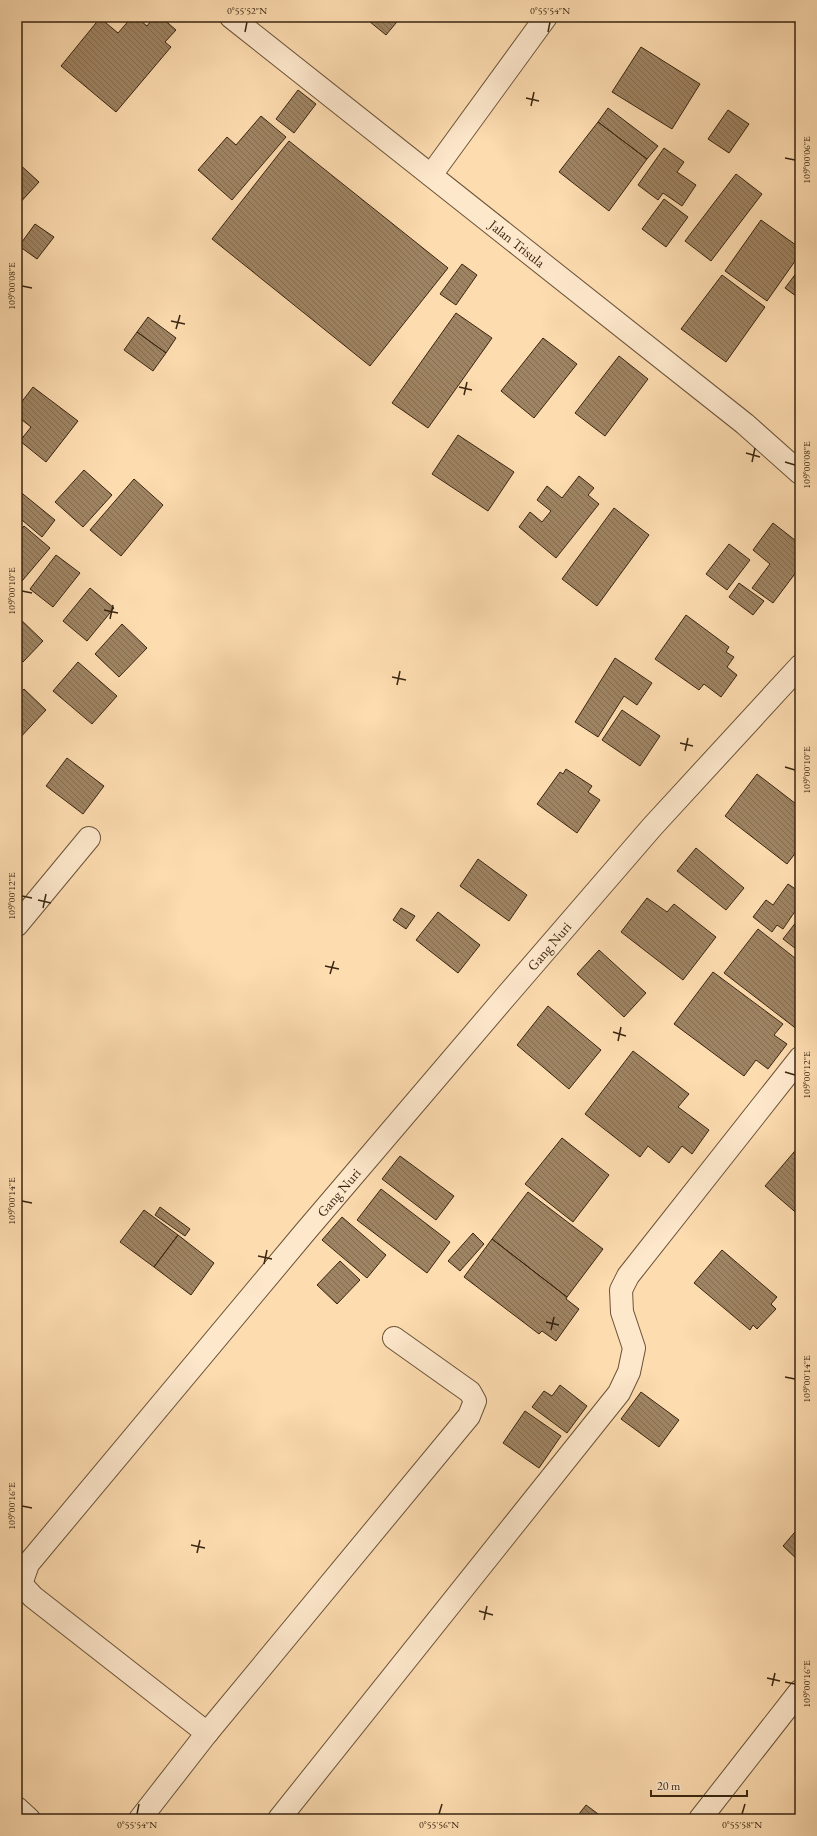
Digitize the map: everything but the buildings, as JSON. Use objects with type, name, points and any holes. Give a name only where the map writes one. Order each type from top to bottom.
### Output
[{"type":"street","name":"Jalan Trisula","points":[[231,17],[745,424],[800,473]]},
{"type":"street","points":[[431,175],[546,17]]},
{"type":"street","name":"Gang Nuri","points":[[207,1733],[33,1597],[21,1584],[28,1564],[305,1232],[647,833],[800,666]]},
{"type":"street","points":[[17,926],[89,838]]},
{"type":"street","points":[[279,1819],[619,1393],[628,1372],[634,1348],[622,1312],[622,1290],[628,1276],[800,1058]]},
{"type":"street","points":[[140,1819],[207,1733],[469,1416],[475,1401],[470,1392],[394,1338]]},
{"type":"street","points":[[700,1819],[800,1691]]},
{"type":"street","points":[[17,1808],[29,1819]]}]
